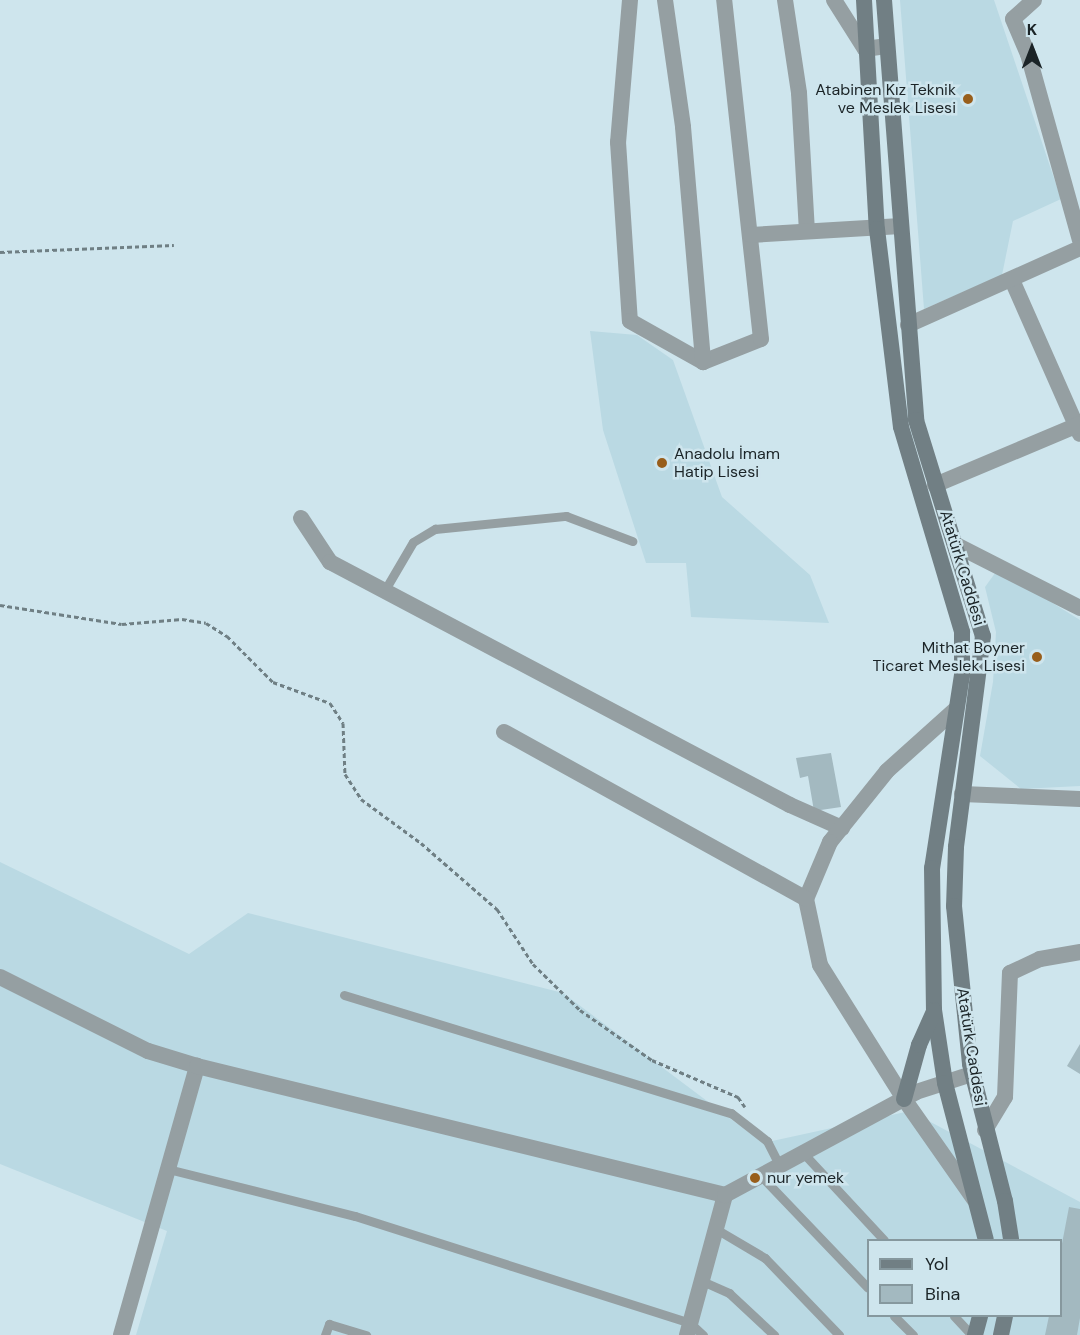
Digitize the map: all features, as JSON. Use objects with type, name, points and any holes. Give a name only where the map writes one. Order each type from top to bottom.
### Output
[{"type":"main road","name":"Atatürk Caddesi","points":[[864,0],[865,49],[878,229],[906,449],[962,632],[962,675],[932,868],[934,1010],[945,1083],[979,1205],[986,1239]]},
{"type":"main road","name":"Atatürk Caddesi","points":[[884,0],[916,420],[935,485],[975,602],[983,643],[962,795],[954,906],[972,1074],[1011,1239]]},
{"type":"main road","points":[[904,1099],[919,1045],[934,1010]]},
{"type":"main road","points":[[974,1335],[980,1317]]},
{"type":"main road","points":[[1001,1335],[1005,1317]]},
{"type":"street","points":[[630,0],[618,142],[630,321],[703,362]]},
{"type":"street","points":[[665,0],[682,127],[703,362]]},
{"type":"street","points":[[703,362],[761,339],[724,0]]},
{"type":"street","points":[[785,0],[799,93],[807,231]]},
{"type":"street","points":[[834,0],[865,49],[886,46]]},
{"type":"street","points":[[1034,0],[1013,19],[1028,54],[1080,240]]},
{"type":"street","points":[[751,235],[901,226]]},
{"type":"street","points":[[908,325],[1080,248]]},
{"type":"street","points":[[935,485],[1079,428],[1012,280]]},
{"type":"street","points":[[301,518],[330,562],[386,588],[790,805],[842,828]]},
{"type":"street","points":[[956,545],[1080,608]]},
{"type":"street","points":[[956,709],[887,771],[830,842],[806,899],[820,965],[904,1099],[979,1205]]},
{"type":"street","points":[[504,732],[806,899]]},
{"type":"street","points":[[962,795],[1080,799]]},
{"type":"street","points":[[986,1130],[1005,1096],[1010,973],[1040,959],[1080,952]]},
{"type":"street","points":[[0,977],[148,1051],[197,1066],[725,1196],[805,1155],[904,1099],[972,1074]]},
{"type":"street","points":[[121,1335],[197,1066]]},
{"type":"street","points":[[688,1329],[725,1196]]},
{"type":"lane","points":[[386,588],[413,542],[435,529],[566,516],[632,541]]},
{"type":"lane","points":[[344,995],[731,1113],[749,1123],[767,1141],[781,1167]]},
{"type":"lane","points":[[805,1155],[883,1239]]},
{"type":"lane","points":[[168,1169],[355,1216],[703,1335]]},
{"type":"lane","points":[[762,1177],[867,1287]]},
{"type":"lane","points":[[716,1229],[765,1258],[839,1335]]},
{"type":"lane","points":[[702,1281],[729,1293],[774,1335]]},
{"type":"lane","points":[[895,1317],[913,1335]]},
{"type":"lane","points":[[955,1317],[974,1335]]},
{"type":"lane","points":[[325,1335],[329,1324],[366,1335]]},
{"type":"path","points":[[0,252],[174,245]]},
{"type":"path","points":[[0,605],[122,624],[182,619],[206,623],[227,636],[273,682],[330,702],[342,723],[345,774],[361,798],[421,843],[496,909],[533,964],[580,1010],[652,1060],[738,1097],[746,1109],[749,1123]]},
{"type":"shaded area","name":"Atabinen Kız Teknik ve Meslek Lisesi","points":[[900,0],[994,0],[1061,199],[1013,221],[1002,275],[924,309]]},
{"type":"shaded area","name":"Anadolu İmam Hatip Lisesi","points":[[590,331],[637,335],[673,360],[722,497],[810,575],[829,623],[691,617],[686,563],[646,563],[603,430]]},
{"type":"shaded area","name":"Mithat Boyner Ticaret Meslek Lisesi","points":[[998,569],[1080,620],[1080,786],[1021,789],[980,756],[993,682],[996,632],[985,587]]},
{"type":"shaded area","points":[[0,862],[189,954],[248,913],[563,993],[763,1143],[910,1111],[1080,1202],[1080,1335],[136,1335],[167,1231],[0,1164]]},
{"type":"building","points":[[831,753],[841,807],[814,811],[808,776],[800,778],[796,758]]},
{"type":"building","points":[[1080,1044],[1080,1074],[1067,1066]]},
{"type":"building","points":[[1069,1207],[1080,1209],[1080,1318],[1077,1335],[1045,1335],[1049,1317],[1062,1317],[1062,1244]]},
{"type":"place","name":"Atabinen Kız Teknik ve Meslek Lisesi","points":[[968,99]]},
{"type":"place","name":"Anadolu İmam Hatip Lisesi","points":[[662,463]]},
{"type":"place","name":"Mithat Boyner Ticaret Meslek Lisesi","points":[[1037,657]]},
{"type":"place","name":"nur yemek","points":[[755,1178]]}]
